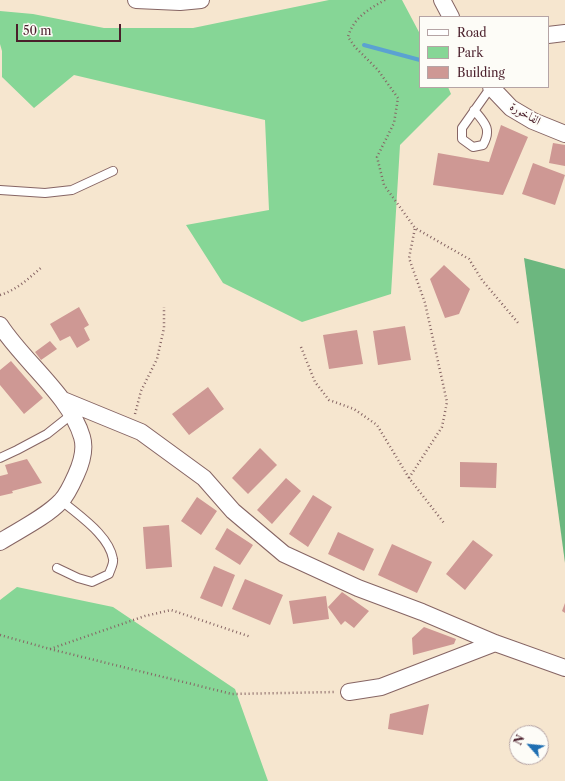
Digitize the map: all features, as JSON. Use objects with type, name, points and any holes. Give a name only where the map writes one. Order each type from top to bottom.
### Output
[{"type":"street","points":[[136,0],[180,2],[201,0]]},
{"type":"street","points":[[442,0],[450,16]]},
{"type":"street","points":[[549,35],[565,33]]},
{"type":"street","name":"الفاخورة","points":[[492,88],[511,108],[533,120],[565,134]]},
{"type":"street","points":[[0,325],[62,400],[72,415],[83,438],[83,456],[73,483],[62,501],[0,542]]},
{"type":"street","points":[[62,400],[141,432],[204,478],[233,511],[284,554],[358,588],[422,612],[495,643],[565,668]]},
{"type":"street","points":[[349,692],[381,687],[495,643]]},
{"type":"lane","points":[[474,110],[490,88]]},
{"type":"lane","points":[[0,190],[45,193],[72,190],[113,171]]},
{"type":"lane","points":[[0,458],[47,434],[72,415]]},
{"type":"lane","points":[[57,568],[78,578],[92,582],[109,574],[114,560],[107,544],[96,530],[62,501]]},
{"type":"path","points":[[385,0],[365,11],[350,28],[348,37],[355,47],[378,70],[398,98],[394,123],[378,157],[384,185],[415,228],[469,259],[482,280],[519,324]]},
{"type":"path","points":[[409,478],[442,427],[448,402],[425,303],[409,258],[415,228]]},
{"type":"path","points":[[0,295],[8,293],[20,286],[42,267]]},
{"type":"path","points":[[132,428],[141,391],[157,359],[164,328],[164,307]]},
{"type":"path","points":[[301,347],[315,382],[329,400],[354,409],[377,425],[409,478],[444,523]]},
{"type":"path","points":[[50,649],[145,616],[171,610],[251,637]]},
{"type":"path","points":[[0,635],[50,649],[232,694],[349,692]]},
{"type":"green space","points":[[329,0],[402,0],[419,32],[419,88],[448,88],[451,94],[400,145],[391,294],[302,322],[223,283],[186,225],[269,210],[265,120],[74,75],[34,108],[2,77],[0,11],[33,14],[104,28],[193,28]]},
{"type":"green space","points":[[524,258],[565,269],[565,563]]},
{"type":"green space","points":[[17,587],[113,607],[235,689],[268,781],[0,781],[0,600]]},
{"type":"building","points":[[501,125],[528,137],[503,195],[433,185],[438,153],[489,162]]},
{"type":"building","points":[[553,143],[565,145],[565,166],[549,163]]},
{"type":"building","points":[[533,163],[565,175],[555,205],[522,194]]},
{"type":"building","points":[[444,265],[470,289],[459,314],[445,318],[430,279]]},
{"type":"building","points":[[79,307],[89,325],[84,328],[90,340],[77,348],[70,336],[60,341],[50,324]]},
{"type":"building","points":[[405,326],[411,360],[378,365],[373,331]]},
{"type":"building","points":[[357,330],[363,364],[329,369],[323,335]]},
{"type":"building","points":[[50,341],[57,349],[41,360],[35,352]]},
{"type":"building","points":[[11,361],[43,398],[24,414],[0,385],[0,370]]},
{"type":"building","points":[[208,387],[224,409],[189,435],[172,414]]},
{"type":"building","points":[[260,448],[277,465],[248,494],[232,478]]},
{"type":"building","points":[[27,459],[42,483],[12,491],[13,493],[0,496],[0,476],[8,474],[5,465]]},
{"type":"building","points":[[460,462],[497,463],[496,488],[460,487]]},
{"type":"building","points":[[286,478],[301,491],[272,524],[257,510]]},
{"type":"building","points":[[313,495],[332,507],[308,547],[289,534]]},
{"type":"building","points":[[197,497],[217,511],[201,535],[181,521]]},
{"type":"building","points":[[169,525],[172,567],[146,569],[143,527]]},
{"type":"building","points":[[227,528],[253,545],[240,565],[215,549]]},
{"type":"building","points":[[338,532],[374,549],[364,571],[328,554]]},
{"type":"building","points":[[473,540],[493,555],[465,590],[446,574]]},
{"type":"building","points":[[392,544],[432,562],[417,593],[378,575]]},
{"type":"building","points":[[214,566],[235,575],[222,607],[200,598]]},
{"type":"building","points":[[245,579],[283,595],[270,625],[232,609]]},
{"type":"building","points":[[342,592],[369,611],[354,628],[345,621],[341,625],[328,607]]},
{"type":"building","points":[[326,596],[329,619],[293,624],[289,601]]},
{"type":"building","points":[[565,603],[565,613],[562,611]]},
{"type":"building","points":[[424,627],[456,639],[454,644],[413,655],[412,638]]},
{"type":"building","points":[[429,704],[423,735],[388,729],[390,714]]},
{"type":"waterway","points":[[364,45],[419,60]]}]
